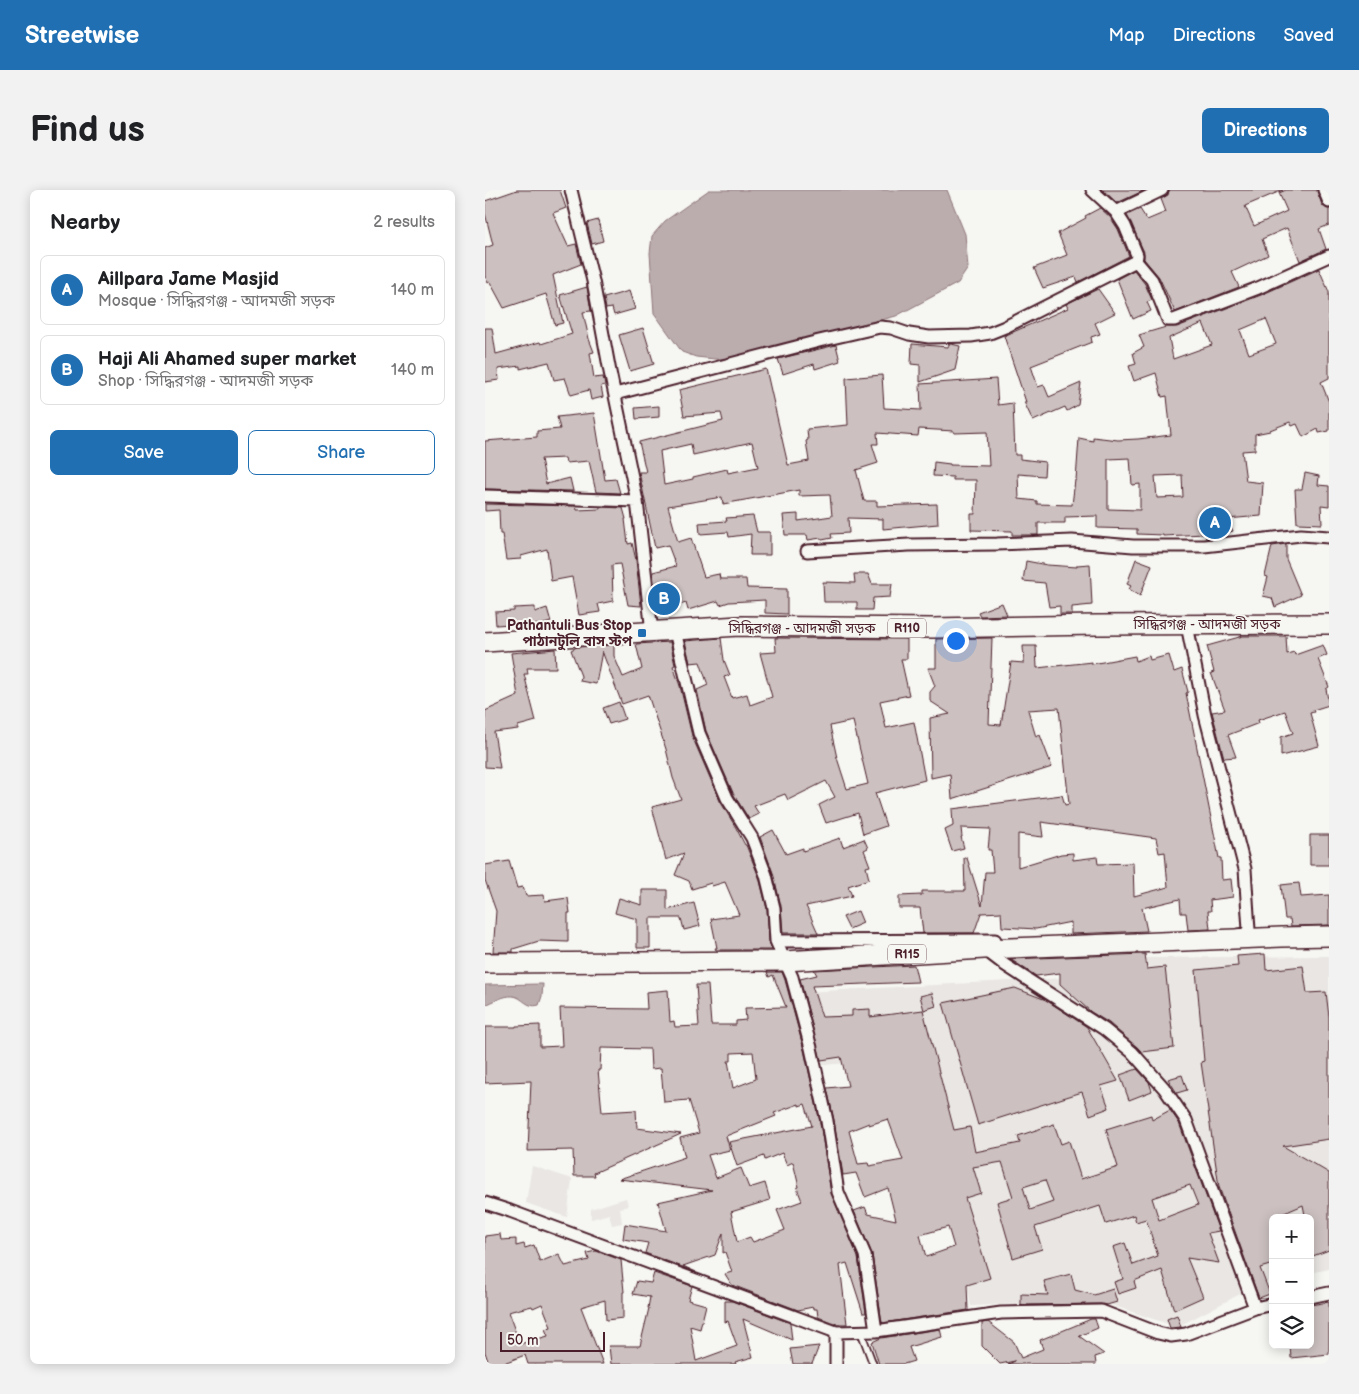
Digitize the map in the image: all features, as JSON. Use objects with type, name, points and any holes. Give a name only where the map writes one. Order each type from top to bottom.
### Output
[{"type":"main road","name":"সিদ্ধিরগঞ্জ - আদমজী সড়ক","points":[[485,642],[739,626],[931,628],[1329,624]]},
{"type":"main road","name":"R115","points":[[485,963],[785,961],[984,949],[1329,936]]},
{"type":"street","points":[[571,190],[593,281],[637,501],[652,632]]},
{"type":"street","points":[[1092,190],[1116,212],[1125,226],[1137,255],[1136,261],[1152,280],[1168,320],[1174,320],[1258,288],[1329,256]]},
{"type":"street","points":[[1116,212],[1162,190]]},
{"type":"street","points":[[1324,190],[1329,202]]},
{"type":"street","points":[[615,394],[819,341],[880,328],[891,328],[909,334],[929,337],[971,336],[990,333],[1005,328],[1136,261]]},
{"type":"street","points":[[485,496],[637,501]]},
{"type":"street","points":[[807,551],[909,544],[997,544],[1072,541],[1133,546],[1205,546],[1301,535],[1329,536]]},
{"type":"street","points":[[776,940],[964,940],[1235,935],[1248,933],[1249,909],[1245,869],[1205,715],[1187,624]]},
{"type":"street","points":[[675,630],[699,733],[727,798],[752,838],[766,875],[774,908],[776,940],[792,977],[811,1048],[827,1121],[838,1192],[865,1255],[877,1332]]},
{"type":"street","points":[[984,949],[1005,965],[1104,1029],[1131,1052],[1164,1088],[1186,1120],[1255,1308]]},
{"type":"street","points":[[485,1203],[510,1210],[836,1332],[877,1332],[1001,1313],[1078,1313],[1101,1311],[1158,1333],[1171,1336],[1186,1334],[1255,1308],[1269,1305]]},
{"type":"street","points":[[1314,1296],[1329,1293]]},
{"type":"street","points":[[836,1332],[836,1364]]},
{"type":"lane","points":[[861,1332],[873,1364]]},
{"type":"shaded area","points":[[709,190],[947,190],[965,234],[968,268],[958,283],[896,316],[731,358],[696,357],[682,352],[654,313],[650,253],[652,236],[665,221]]},
{"type":"shaded area","points":[[1329,956],[1329,1269],[1314,1272],[1314,1214],[1269,1214],[1269,1281],[1261,1283],[1177,1327],[1097,1300],[971,1306],[947,1168],[898,1059],[822,1065],[805,992],[1068,978],[1072,959]]},
{"type":"shaded area","points":[[543,984],[539,1005],[531,1005],[510,996],[485,1005],[485,985]]},
{"type":"shaded area","points":[[532,1166],[572,1179],[567,1217],[526,1203]]},
{"type":"shaded area","points":[[626,1198],[628,1206],[620,1208],[622,1223],[612,1225],[609,1214],[591,1219],[591,1209]]},
{"type":"building","points":[[517,190],[560,190],[566,208],[553,213],[568,246],[576,244],[581,264],[553,275],[563,323],[555,325],[546,294],[504,308],[485,276],[485,248],[493,245],[485,213],[485,201]]},
{"type":"building","points":[[1103,190],[1145,190],[1117,203]]},
{"type":"building","points":[[1169,190],[1283,190],[1245,206],[1254,226],[1287,211],[1279,193],[1286,190],[1317,190],[1322,205],[1329,209],[1329,225],[1319,229],[1326,249],[1300,261],[1287,228],[1262,239],[1268,255],[1232,272],[1239,287],[1175,312],[1159,277],[1144,259],[1144,252],[1127,215],[1140,209],[1147,220],[1166,212],[1161,199],[1168,195]]},
{"type":"building","points":[[1100,208],[1110,217],[1118,229],[1129,256],[1078,282],[1076,277],[1043,288],[1034,268],[1067,255],[1058,233]]},
{"type":"building","points":[[598,220],[603,241],[592,244],[587,223]]},
{"type":"building","points":[[1319,269],[1329,292],[1329,378],[1321,382],[1329,402],[1329,431],[1319,433],[1318,429],[1303,437],[1297,424],[1292,426],[1290,422],[1270,431],[1255,434],[1255,450],[1242,451],[1246,481],[1263,483],[1261,516],[1227,519],[1233,531],[1216,537],[1206,538],[1205,534],[1163,536],[1137,534],[1137,529],[1097,528],[1097,516],[1065,517],[1065,523],[1038,523],[1038,535],[1012,535],[1012,531],[971,530],[971,514],[975,514],[976,480],[953,480],[953,477],[933,476],[934,462],[950,465],[989,466],[987,432],[954,433],[954,431],[919,429],[918,436],[877,433],[878,444],[872,444],[878,463],[856,470],[864,501],[877,501],[877,506],[937,504],[938,524],[883,529],[883,519],[848,518],[849,533],[831,534],[832,538],[808,540],[807,535],[785,535],[783,515],[798,514],[798,521],[832,516],[830,495],[799,496],[799,490],[723,504],[722,497],[668,506],[678,542],[691,538],[704,577],[719,574],[720,579],[746,579],[747,588],[787,589],[787,614],[765,613],[765,600],[729,602],[720,605],[718,601],[688,610],[686,603],[657,612],[653,572],[676,566],[668,545],[655,548],[639,472],[646,472],[639,442],[723,421],[721,413],[684,416],[679,390],[766,369],[788,465],[809,461],[806,441],[808,440],[807,429],[848,425],[846,378],[882,375],[884,408],[921,410],[920,384],[996,379],[998,405],[1013,403],[1015,455],[1020,455],[1020,459],[1045,462],[1044,476],[1018,474],[1019,499],[1037,501],[1037,504],[1072,505],[1079,438],[1093,441],[1093,437],[1118,440],[1171,435],[1167,396],[1162,397],[1156,373],[1134,381],[1129,366],[1136,364],[1133,353],[1144,347],[1139,335],[1166,327],[1177,327],[1261,295]],"holes":[[[1266,319],[1276,344],[1249,354],[1240,330]],[[1203,323],[1212,345],[1173,359],[1169,338]],[[752,442],[758,467],[728,473],[727,469],[664,485],[660,451],[691,444],[693,455]],[[1130,458],[1132,485],[1140,484],[1140,510],[1108,509],[1108,459]],[[1182,475],[1183,497],[1157,498],[1155,476]]]},
{"type":"building","points":[[1134,270],[1145,284],[1152,300],[1147,302],[1151,311],[1133,319],[1117,279]]},
{"type":"building","points":[[587,287],[591,311],[583,312],[594,352],[590,353],[594,378],[603,377],[605,385],[601,386],[603,397],[591,400],[589,390],[571,395],[565,378],[554,380],[549,362],[520,369],[520,366],[498,369],[499,380],[485,382],[485,328],[492,328],[496,354],[540,342],[541,344],[572,334],[560,295]]},
{"type":"building","points":[[1098,289],[1115,313],[1095,323],[1100,334],[1091,337],[1092,342],[1031,366],[1038,387],[1044,385],[1049,397],[1081,383],[1078,405],[1067,411],[1065,407],[1033,421],[1024,402],[1026,402],[1004,336],[1068,308],[1066,304]]},
{"type":"building","points":[[629,291],[635,309],[614,315],[612,308],[606,309],[604,298]]},
{"type":"building","points":[[643,328],[654,364],[630,371],[619,335]]},
{"type":"building","points":[[912,344],[948,347],[951,344],[960,346],[955,370],[920,382],[920,365],[911,364]]},
{"type":"building","points":[[836,345],[840,361],[815,369],[814,364],[783,374],[778,359]]},
{"type":"building","points":[[659,406],[659,417],[636,419],[635,408]]},
{"type":"building","points":[[594,413],[605,480],[616,479],[620,493],[596,492],[589,461],[566,463],[565,458],[541,459],[546,484],[570,478],[573,491],[485,489],[485,441],[537,437],[537,431],[560,429],[557,417]]},
{"type":"building","points":[[1305,473],[1319,476],[1318,485],[1329,486],[1329,506],[1321,505],[1322,524],[1297,523],[1295,489],[1302,489]]},
{"type":"building","points":[[485,504],[576,506],[577,510],[600,509],[600,507],[623,508],[628,544],[632,543],[636,560],[641,606],[628,605],[620,564],[612,565],[613,601],[598,604],[600,612],[579,615],[572,577],[551,581],[547,549],[521,556],[521,559],[506,560],[502,534],[500,534],[499,510],[485,511]]},
{"type":"building","points":[[753,516],[757,532],[770,532],[770,555],[750,555],[751,534],[729,537],[728,532],[700,534],[699,523],[727,521],[726,518]]},
{"type":"building","points":[[1286,544],[1286,559],[1301,595],[1275,607],[1272,598],[1263,596],[1268,577],[1265,576],[1272,546]]},
{"type":"building","points":[[1136,559],[1152,565],[1140,596],[1129,589],[1131,586],[1127,584]]},
{"type":"building","points":[[1026,561],[1047,565],[1077,567],[1077,565],[1090,564],[1092,605],[1072,607],[1072,614],[1060,614],[1060,606],[1049,607],[1045,583],[1023,581]]},
{"type":"building","points":[[854,574],[868,574],[872,584],[892,584],[890,597],[873,598],[872,610],[857,610],[857,602],[824,602],[823,582],[855,583]]},
{"type":"building","points":[[1002,603],[1007,615],[980,616],[978,612]]},
{"type":"building","points":[[535,607],[535,612],[547,608],[551,622],[523,627],[523,623],[496,625],[495,612],[514,611],[514,608]]},
{"type":"building","points":[[1243,636],[1286,636],[1287,654],[1294,652],[1295,655],[1323,645],[1327,655],[1318,659],[1329,687],[1326,689],[1329,705],[1313,710],[1314,712],[1310,713],[1319,746],[1281,756],[1281,737],[1293,733],[1285,711],[1258,720],[1259,723],[1228,735],[1236,757],[1224,758],[1212,712],[1225,710],[1211,673],[1214,672],[1207,646]]},
{"type":"building","points":[[721,638],[724,660],[730,675],[724,677],[732,698],[747,694],[750,705],[772,697],[760,653],[776,652],[775,638],[907,639],[907,659],[901,659],[909,695],[880,701],[886,728],[914,722],[925,780],[875,793],[886,826],[863,834],[858,813],[826,823],[819,805],[835,797],[826,781],[788,800],[785,794],[754,806],[759,814],[749,819],[734,795],[706,731],[697,690],[708,685],[700,662],[690,663],[685,641]],"holes":[[[853,721],[868,784],[847,789],[837,758],[830,726]]]},
{"type":"building","points":[[992,638],[989,724],[1001,725],[1011,662],[1024,663],[1023,646],[1036,646],[1037,668],[1092,662],[1092,664],[1135,656],[1136,661],[1149,656],[1150,660],[1169,655],[1174,672],[1182,669],[1188,692],[1186,693],[1219,858],[1221,858],[1222,880],[1231,879],[1233,897],[1210,900],[1211,911],[1208,911],[1210,929],[1188,930],[1186,913],[1181,913],[1180,899],[1142,908],[1147,931],[1071,934],[1071,922],[1036,929],[1002,927],[1001,912],[981,913],[974,933],[923,933],[920,908],[899,908],[899,896],[922,895],[922,891],[965,891],[964,858],[967,858],[982,906],[985,872],[993,872],[991,850],[988,850],[990,829],[961,828],[964,848],[952,851],[945,830],[953,826],[952,809],[1062,795],[1065,805],[1069,804],[1059,708],[1028,710],[1036,737],[1040,735],[1052,767],[952,799],[950,774],[931,778],[930,718],[950,714],[930,701],[930,692],[935,686],[928,668],[936,668],[936,639]],"holes":[[[1041,822],[1156,838],[1159,853],[1165,852],[1168,887],[1134,896],[1133,863],[1098,864],[1097,857],[1073,860],[1073,853],[1061,854],[1018,867],[1018,834],[1043,837]]]},
{"type":"building","points":[[670,642],[675,665],[673,666],[680,686],[692,736],[720,801],[746,845],[759,877],[767,909],[769,941],[772,950],[716,950],[711,919],[739,915],[725,882],[712,886],[711,883],[692,889],[689,881],[675,875],[684,853],[666,860],[652,807],[681,799],[648,695],[622,704],[602,651],[596,684],[580,681],[581,676],[571,650],[577,647],[614,645],[614,656],[623,677],[642,669],[636,644]]},
{"type":"building","points":[[555,649],[556,668],[527,668],[528,674],[524,674],[536,721],[518,726],[518,729],[494,732],[500,768],[485,767],[485,711],[518,696],[511,653]]},
{"type":"building","points":[[619,702],[625,719],[609,724],[603,708]]},
{"type":"building","points":[[773,830],[786,854],[803,848],[803,851],[840,838],[843,847],[864,839],[868,848],[864,850],[870,866],[866,867],[869,879],[848,886],[852,896],[806,906],[818,933],[783,933],[781,906],[773,873],[760,837]]},
{"type":"building","points":[[1310,835],[1329,835],[1329,865],[1310,865]]},
{"type":"building","points":[[509,861],[517,888],[523,887],[526,896],[544,895],[545,901],[568,898],[570,913],[568,913],[568,942],[539,941],[513,949],[513,952],[493,952],[496,911],[485,880],[485,865]]},
{"type":"building","points":[[1299,883],[1301,897],[1329,895],[1329,925],[1291,926],[1290,919],[1285,919],[1281,885]]},
{"type":"building","points":[[642,890],[667,890],[667,910],[694,903],[700,926],[684,930],[681,918],[650,918],[650,948],[637,948],[637,919],[615,913],[619,898],[642,905]]},
{"type":"building","points":[[858,911],[863,923],[849,929],[843,917]]},
{"type":"building","points":[[1145,954],[1147,969],[1165,967],[1174,1048],[1142,1052],[1109,1023],[1091,1012],[1060,984],[1060,973],[1036,976],[1010,959]]},
{"type":"building","points":[[1265,954],[1266,970],[1303,966],[1307,993],[1326,992],[1329,1017],[1329,1139],[1283,1146],[1329,1173],[1329,1250],[1314,1256],[1314,1214],[1305,1214],[1303,1205],[1282,1214],[1269,1214],[1269,1265],[1260,1268],[1269,1294],[1259,1298],[1219,1187],[1201,1062],[1204,1061],[1196,970],[1238,966],[1237,956]]},
{"type":"building","points":[[914,965],[918,982],[812,986],[822,1017],[852,1016],[852,1010],[870,1009],[870,1017],[923,1010],[954,1130],[970,1127],[975,1152],[1020,1143],[1018,1136],[1054,1124],[1061,1144],[1069,1141],[1081,1179],[1118,1167],[1106,1129],[1151,1115],[1152,1120],[1170,1110],[1179,1123],[1219,1231],[1208,1233],[1219,1263],[1187,1258],[1203,1297],[1174,1310],[1162,1270],[1134,1281],[1136,1288],[1118,1294],[1114,1282],[1123,1279],[1113,1247],[1125,1243],[1133,1265],[1158,1256],[1146,1219],[1136,1222],[1134,1215],[1106,1224],[1100,1206],[1035,1227],[1042,1249],[1013,1258],[997,1202],[1013,1197],[1002,1162],[973,1167],[981,1193],[965,1198],[990,1278],[967,1285],[968,1310],[882,1323],[872,1254],[854,1211],[865,1207],[868,1214],[896,1220],[888,1188],[865,1197],[856,1173],[843,1175],[827,1088],[848,1086],[841,1057],[821,1060],[800,979],[817,975],[814,970]],"holes":[[[888,1119],[903,1160],[869,1166],[868,1163],[858,1164],[849,1131],[869,1123],[869,1125]],[[1045,1180],[1053,1202],[1030,1210],[1023,1187]],[[1190,1185],[1198,1205],[1159,1220],[1152,1198]],[[948,1227],[954,1247],[926,1257],[920,1235]]]},
{"type":"building","points":[[767,972],[782,972],[785,980],[804,1050],[820,1122],[831,1193],[858,1257],[866,1313],[863,1313],[847,1263],[840,1265],[847,1324],[837,1324],[818,1317],[817,1309],[813,1309],[813,1307],[798,1310],[732,1285],[725,1274],[732,1272],[725,1252],[723,1253],[723,1233],[715,1255],[683,1266],[696,1272],[645,1253],[648,1243],[623,1239],[625,1224],[666,1231],[658,1202],[712,1190],[619,1179],[685,1157],[680,1138],[699,1133],[689,1100],[664,1102],[661,1068],[651,1069],[650,1049],[601,1048],[600,1070],[598,1070],[602,1112],[636,1110],[637,1128],[681,1134],[594,1173],[595,1176],[574,1176],[573,1150],[528,1151],[531,1081],[485,1083],[485,1027],[540,1025],[540,1047],[562,1046],[560,1008],[647,1009],[646,992],[668,990],[670,1022],[674,1021],[675,1027],[699,1026],[696,985],[708,985],[711,1025],[736,1025],[736,1021],[746,1020],[745,1008],[786,1007],[773,975],[769,977]],"holes":[[[753,1052],[756,1079],[733,1088],[728,1061],[731,1061],[731,1053]],[[799,1104],[799,1106],[805,1104],[812,1126],[729,1142],[737,1166],[764,1156],[765,1160],[782,1153],[787,1165],[793,1162],[799,1187],[797,1188],[802,1201],[777,1210],[785,1230],[753,1242],[750,1237],[737,1242],[731,1212],[770,1200],[765,1183],[749,1188],[741,1168],[716,1178],[708,1155],[730,1150],[726,1136],[776,1116],[774,1113]]]},
{"type":"building","points":[[1015,988],[1046,1000],[1087,1027],[1118,1081],[1101,1086],[1109,1108],[1090,1115],[1082,1092],[978,1125],[943,1003]]},
{"type":"building","points":[[932,993],[936,1006],[924,1010],[920,996]]},
{"type":"building","points":[[1137,1069],[1149,1082],[1152,1091],[1129,1100],[1120,1075]]},
{"type":"building","points":[[1182,1075],[1187,1090],[1177,1093],[1168,1079]]},
{"type":"building","points":[[500,1234],[501,1240],[516,1239],[516,1246],[524,1244],[525,1248],[534,1245],[540,1262],[559,1254],[565,1266],[589,1260],[587,1253],[596,1251],[621,1260],[624,1292],[623,1318],[606,1320],[605,1300],[581,1307],[603,1364],[528,1364],[525,1355],[501,1364],[489,1364],[485,1352],[485,1236]],"holes":[[[542,1304],[551,1327],[545,1329],[548,1336],[520,1344],[508,1312],[532,1306],[533,1308]]]},
{"type":"building","points":[[654,1273],[692,1286],[688,1300],[706,1305],[700,1329],[690,1326],[696,1361],[737,1346],[728,1321],[725,1322],[725,1301],[732,1301],[790,1323],[792,1340],[743,1319],[753,1357],[735,1362],[736,1364],[611,1364],[609,1346],[640,1346],[650,1297],[633,1294],[637,1281],[651,1283]]},
{"type":"building","points":[[1071,1274],[1075,1290],[1094,1295],[1113,1289],[1117,1302],[1107,1305],[1021,1305],[1021,1294],[1048,1295],[1044,1281]]},
{"type":"building","points":[[1329,1302],[1329,1354],[1291,1358],[1290,1349],[1314,1349],[1314,1304]]},
{"type":"building","points":[[1177,1315],[1181,1327],[1170,1328],[1167,1319]]},
{"type":"building","points":[[1095,1319],[1098,1328],[1079,1336],[1104,1354],[1095,1357],[1096,1364],[1008,1364],[1015,1361],[1000,1364],[982,1346],[982,1323],[988,1322],[1014,1342],[1021,1358],[1043,1349],[1040,1340]]},
{"type":"building","points":[[940,1329],[942,1337],[909,1347],[914,1361],[904,1364],[879,1364],[872,1342],[881,1338]]},
{"type":"building","points":[[819,1346],[812,1364],[793,1364],[790,1349]]},
{"type":"place","name":"Aillpara Jame Masjid","points":[[1215,523]]},
{"type":"place","name":"Haji Ali Ahamed super market","points":[[664,599]]},
{"type":"place","name":"Pathantuli Bus Stop পাঠানটুলি বাস স্টপ","points":[[642,633]]}]
